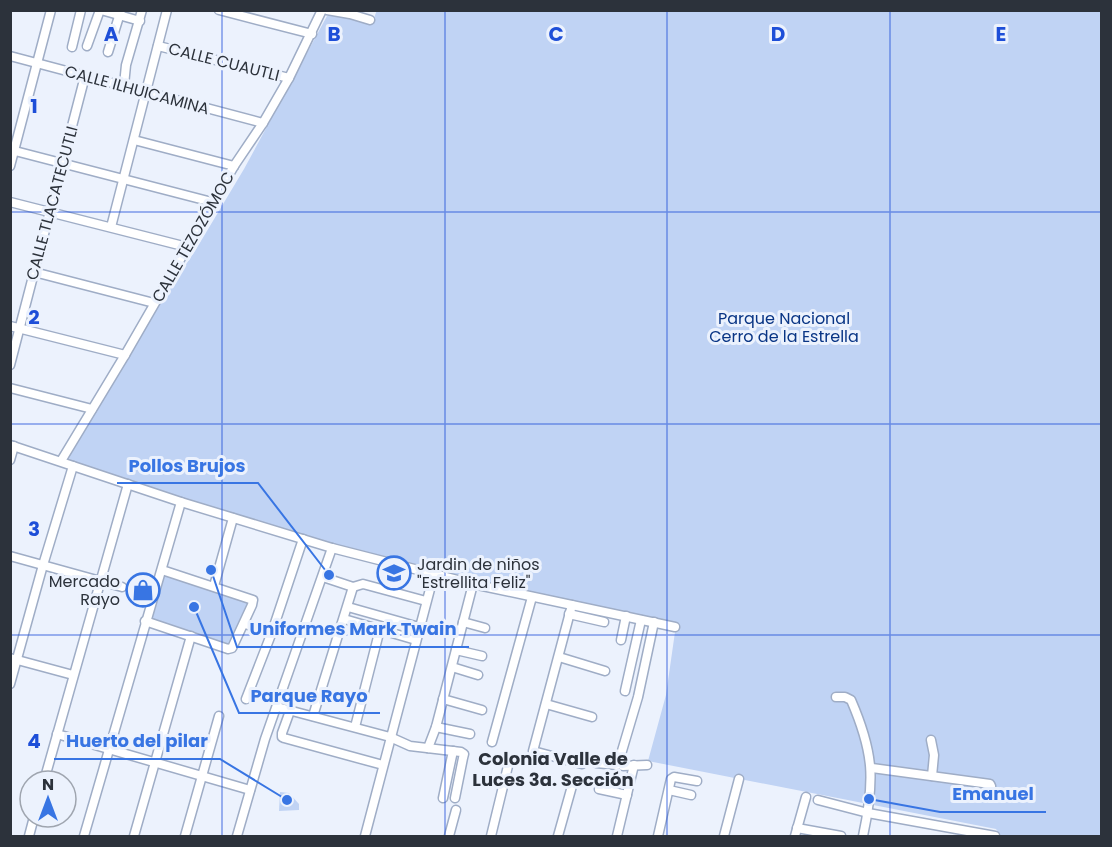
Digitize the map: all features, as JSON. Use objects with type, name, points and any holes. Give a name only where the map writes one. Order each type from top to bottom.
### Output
[{"type":"street","points":[[10,166],[15,151],[15,131],[51,10]]},
{"type":"street","points":[[72,46],[81,10]]},
{"type":"street","points":[[87,46],[101,10],[120,13],[140,21]]},
{"type":"street","points":[[124,85],[126,64],[142,10]]},
{"type":"street","points":[[111,227],[167,10]]},
{"type":"street","points":[[219,10],[312,34]]},
{"type":"street","name":"CALLE TEZOZÓMOC","points":[[61,461],[125,355],[212,202],[263,123],[312,34],[322,10]]},
{"type":"street","points":[[327,10],[352,13],[370,20]]},
{"type":"street","points":[[108,52],[120,13]]},
{"type":"street","name":"CALLE CUAUTLI","points":[[158,46],[289,78]]},
{"type":"street","name":"CALLE ILHUICAMINA","points":[[10,56],[263,123]]},
{"type":"street","name":"CALLE TLACATECUTLI","points":[[10,365],[15,327],[51,212],[86,76]]},
{"type":"street","points":[[134,140],[234,166]]},
{"type":"street","points":[[15,151],[212,202]]},
{"type":"street","points":[[10,202],[187,247]]},
{"type":"street","points":[[34,272],[154,303]]},
{"type":"street","points":[[15,327],[125,355]]},
{"type":"street","points":[[10,388],[92,408]]},
{"type":"street","points":[[10,460],[12,446],[181,502],[332,548],[532,597],[604,622]]},
{"type":"street","points":[[10,684],[14,659],[74,466]]},
{"type":"street","points":[[47,769],[128,484]]},
{"type":"street","points":[[84,837],[181,502]]},
{"type":"street","points":[[214,586],[233,518]]},
{"type":"street","points":[[246,699],[272,632],[303,539]]},
{"type":"street","points":[[237,837],[277,707],[332,548]]},
{"type":"street","points":[[10,556],[122,586]]},
{"type":"street","points":[[146,621],[228,649],[232,648],[253,600],[162,570]]},
{"type":"street","points":[[365,837],[434,574]]},
{"type":"street","points":[[322,577],[353,587],[363,584],[426,601]]},
{"type":"street","points":[[428,748],[436,727],[473,584]]},
{"type":"street","points":[[313,716],[353,587]]},
{"type":"street","points":[[492,742],[532,597]]},
{"type":"street","points":[[348,607],[419,627]]},
{"type":"street","points":[[571,610],[626,616],[675,627]]},
{"type":"street","points":[[571,610],[533,751],[582,764]]},
{"type":"street","points":[[621,640],[626,616]]},
{"type":"street","points":[[344,619],[416,640]]},
{"type":"street","points":[[625,691],[641,620]]},
{"type":"street","points":[[463,622],[485,628]]},
{"type":"street","points":[[596,763],[617,765],[619,761],[638,697],[654,622]]},
{"type":"street","points":[[244,624],[272,632]]},
{"type":"street","points":[[355,727],[380,629]]},
{"type":"street","points":[[134,837],[191,636]]},
{"type":"street","points":[[456,650],[482,656]]},
{"type":"street","points":[[559,657],[605,671]]},
{"type":"street","points":[[14,659],[73,675]]},
{"type":"street","points":[[452,668],[478,675]]},
{"type":"street","points":[[836,696],[851,700],[863,728],[872,768],[868,813],[863,837]]},
{"type":"street","points":[[443,699],[482,710]]},
{"type":"street","points":[[546,704],[592,717]]},
{"type":"street","points":[[277,707],[390,737],[410,746],[464,754],[455,798]]},
{"type":"street","points":[[290,711],[282,737],[383,765]]},
{"type":"street","points":[[185,837],[219,716]]},
{"type":"street","points":[[436,727],[470,734]]},
{"type":"street","points":[[57,734],[250,790]]},
{"type":"street","points":[[931,740],[934,755],[932,776]]},
{"type":"street","points":[[443,798],[453,751]]},
{"type":"street","points":[[617,837],[634,765]]},
{"type":"street","points":[[623,766],[647,765]]},
{"type":"street","points":[[491,837],[508,766]]},
{"type":"street","points":[[872,768],[990,784],[991,786]]},
{"type":"street","points":[[658,837],[674,777],[697,781]]},
{"type":"street","points":[[724,837],[739,779]]},
{"type":"street","points":[[558,837],[572,786]]},
{"type":"street","points":[[599,789],[627,795]]},
{"type":"street","points":[[669,790],[691,795]]},
{"type":"street","points":[[806,797],[796,832],[841,837]]},
{"type":"street","points":[[818,800],[868,813],[995,837]]},
{"type":"street","points":[[449,837],[456,810]]},
{"type":"green space","name":"Parque Nacional Cerro de la Estrella","points":[[377,10],[1101,11],[1101,836],[1001,836],[996,829],[648,761],[666,695],[676,625],[434,572],[332,547],[63,461],[125,355],[195,251],[244,169],[327,16],[338,14],[372,23]]},
{"type":"green space","points":[[163,573],[251,601],[231,647],[148,620]]},
{"type":"green space","points":[[280,792],[289,793],[299,804],[299,810],[279,811]]},
{"type":"place","name":"Uniformes Mark Twain","points":[[211,570]]},
{"type":"place","name":"Jardin de niños \"Estrellita Feliz\"","points":[[394,573]]},
{"type":"place","name":"Pollos Brujos","points":[[329,575]]},
{"type":"place","name":"Mercado Rayo","points":[[143,590]]},
{"type":"place","name":"Parque Rayo","points":[[194,607]]},
{"type":"place","name":"Emanuel","points":[[869,799]]},
{"type":"place","name":"Huerto del pilar","points":[[287,800]]},
{"type":"district","name":"Colonia Valle de Luces 3a. Sección","points":[[553,768]]}]
